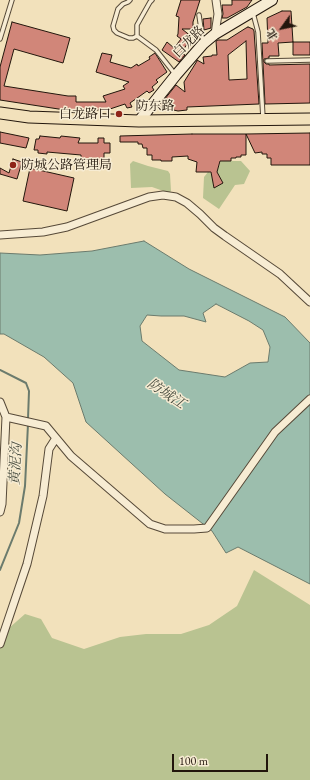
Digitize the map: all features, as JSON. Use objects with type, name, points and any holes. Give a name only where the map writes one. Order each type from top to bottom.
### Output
[{"type":"main road","name":"防东路","points":[[0,113],[29,117],[140,121],[310,118]]},
{"type":"street","points":[[215,34],[218,14],[216,0]]},
{"type":"street","name":"白龙路","points":[[140,121],[176,75],[203,44],[215,34],[267,1]]},
{"type":"street","points":[[0,235],[43,232],[67,227],[149,197],[163,195],[176,197],[187,204],[220,232],[280,274],[310,302]]},
{"type":"street","points":[[6,417],[46,426],[71,456],[150,524],[165,529],[180,530],[207,528],[275,432],[310,399]]},
{"type":"street","points":[[0,402],[6,417],[2,504],[0,512]]},
{"type":"street","points":[[0,644],[27,564],[43,496],[49,449],[56,438]]},
{"type":"lane","points":[[0,40],[12,0]]},
{"type":"lane","points":[[130,0],[118,8],[113,26],[117,33],[129,38],[137,36]]},
{"type":"lane","points":[[137,36],[137,25],[152,0]]},
{"type":"lane","points":[[252,11],[258,32],[263,119]]},
{"type":"lane","points":[[199,14],[203,44]]},
{"type":"lane","points":[[137,36],[156,50],[176,75]]},
{"type":"lane","points":[[267,61],[310,60]]},
{"type":"green space","points":[[223,154],[228,155],[229,161],[241,161],[250,171],[244,184],[235,185],[219,209],[203,198],[204,177],[208,172],[211,173],[214,187],[223,183],[217,172]]},
{"type":"green space","points":[[133,161],[168,171],[170,174],[171,191],[169,193],[152,187],[131,188],[130,164]]},
{"type":"green space","points":[[254,570],[310,605],[310,780],[0,780],[0,636],[25,614],[41,619],[52,638],[84,649],[120,637],[146,634],[181,634],[209,625],[237,606]]},
{"type":"water","name":"防城江","points":[[144,241],[189,269],[285,317],[310,343],[310,584],[238,547],[226,553],[212,531],[165,494],[86,422],[73,383],[44,357],[4,334],[0,334],[0,253],[40,255],[92,251]],"holes":[[[216,304],[263,330],[270,347],[268,362],[250,363],[225,377],[179,370],[142,341],[140,326],[147,315],[184,316],[206,322],[203,313]]]},
{"type":"building","points":[[181,0],[200,0],[193,22],[193,29],[182,29],[192,37],[181,53],[185,55],[179,62],[162,50],[167,42],[174,48],[181,39],[177,36],[179,17],[176,16]]},
{"type":"building","points":[[232,0],[252,0],[247,7],[227,18],[222,18],[222,5],[232,5]]},
{"type":"building","points":[[282,11],[291,11],[293,42],[278,43],[279,56],[269,56],[269,58],[264,59],[264,62],[269,65],[310,64],[310,103],[265,104],[262,43],[268,43],[267,18]]},
{"type":"building","points":[[211,18],[211,28],[204,30],[203,19]]},
{"type":"building","points":[[12,22],[70,38],[63,63],[14,49],[4,86],[76,96],[76,102],[106,102],[103,96],[125,89],[123,86],[129,82],[96,72],[102,53],[112,55],[110,62],[131,68],[150,59],[149,57],[155,53],[167,72],[156,80],[158,82],[152,87],[154,90],[149,93],[147,91],[130,103],[132,107],[127,108],[125,104],[107,110],[65,110],[0,100],[0,67]]},
{"type":"building","points":[[248,27],[254,31],[259,104],[187,107],[187,110],[178,111],[160,107],[176,85],[185,92],[184,82],[197,60],[204,64],[203,57],[217,55],[216,41],[227,40]],"holes":[[[246,41],[247,79],[229,80],[228,55]]]},
{"type":"building","points":[[293,42],[310,42],[310,55],[293,55]]},
{"type":"building","points":[[0,132],[29,138],[26,148],[0,143]]},
{"type":"building","points":[[310,133],[310,165],[271,165],[271,158],[267,158],[267,154],[262,154],[262,152],[255,153],[246,134]]},
{"type":"building","points":[[246,134],[246,155],[231,158],[231,161],[220,161],[217,172],[223,183],[214,188],[211,172],[196,172],[197,162],[188,159],[188,156],[172,157],[172,161],[152,160],[152,155],[147,155],[147,148],[143,148],[142,144],[138,144],[138,142],[120,142],[120,136]]},
{"type":"building","points":[[40,136],[80,138],[78,143],[98,143],[98,138],[104,138],[104,143],[110,143],[110,153],[104,153],[104,159],[101,159],[101,164],[81,163],[81,155],[47,152],[47,154],[38,153],[38,150],[34,150],[36,139],[39,139]]},
{"type":"building","points":[[13,159],[22,162],[17,179],[0,174],[0,168],[9,173]]},
{"type":"building","points":[[30,168],[74,178],[67,211],[23,201]]},
{"type":"waterway","name":"黄泥沟","points":[[0,370],[26,383],[29,391],[28,419]]},
{"type":"waterway","name":"黄泥沟","points":[[0,570],[19,523],[25,486],[28,424]]},
{"type":"place","name":"白龙路口","points":[[119,114]]},
{"type":"place","name":"防城公路管理局","points":[[13,165]]}]
